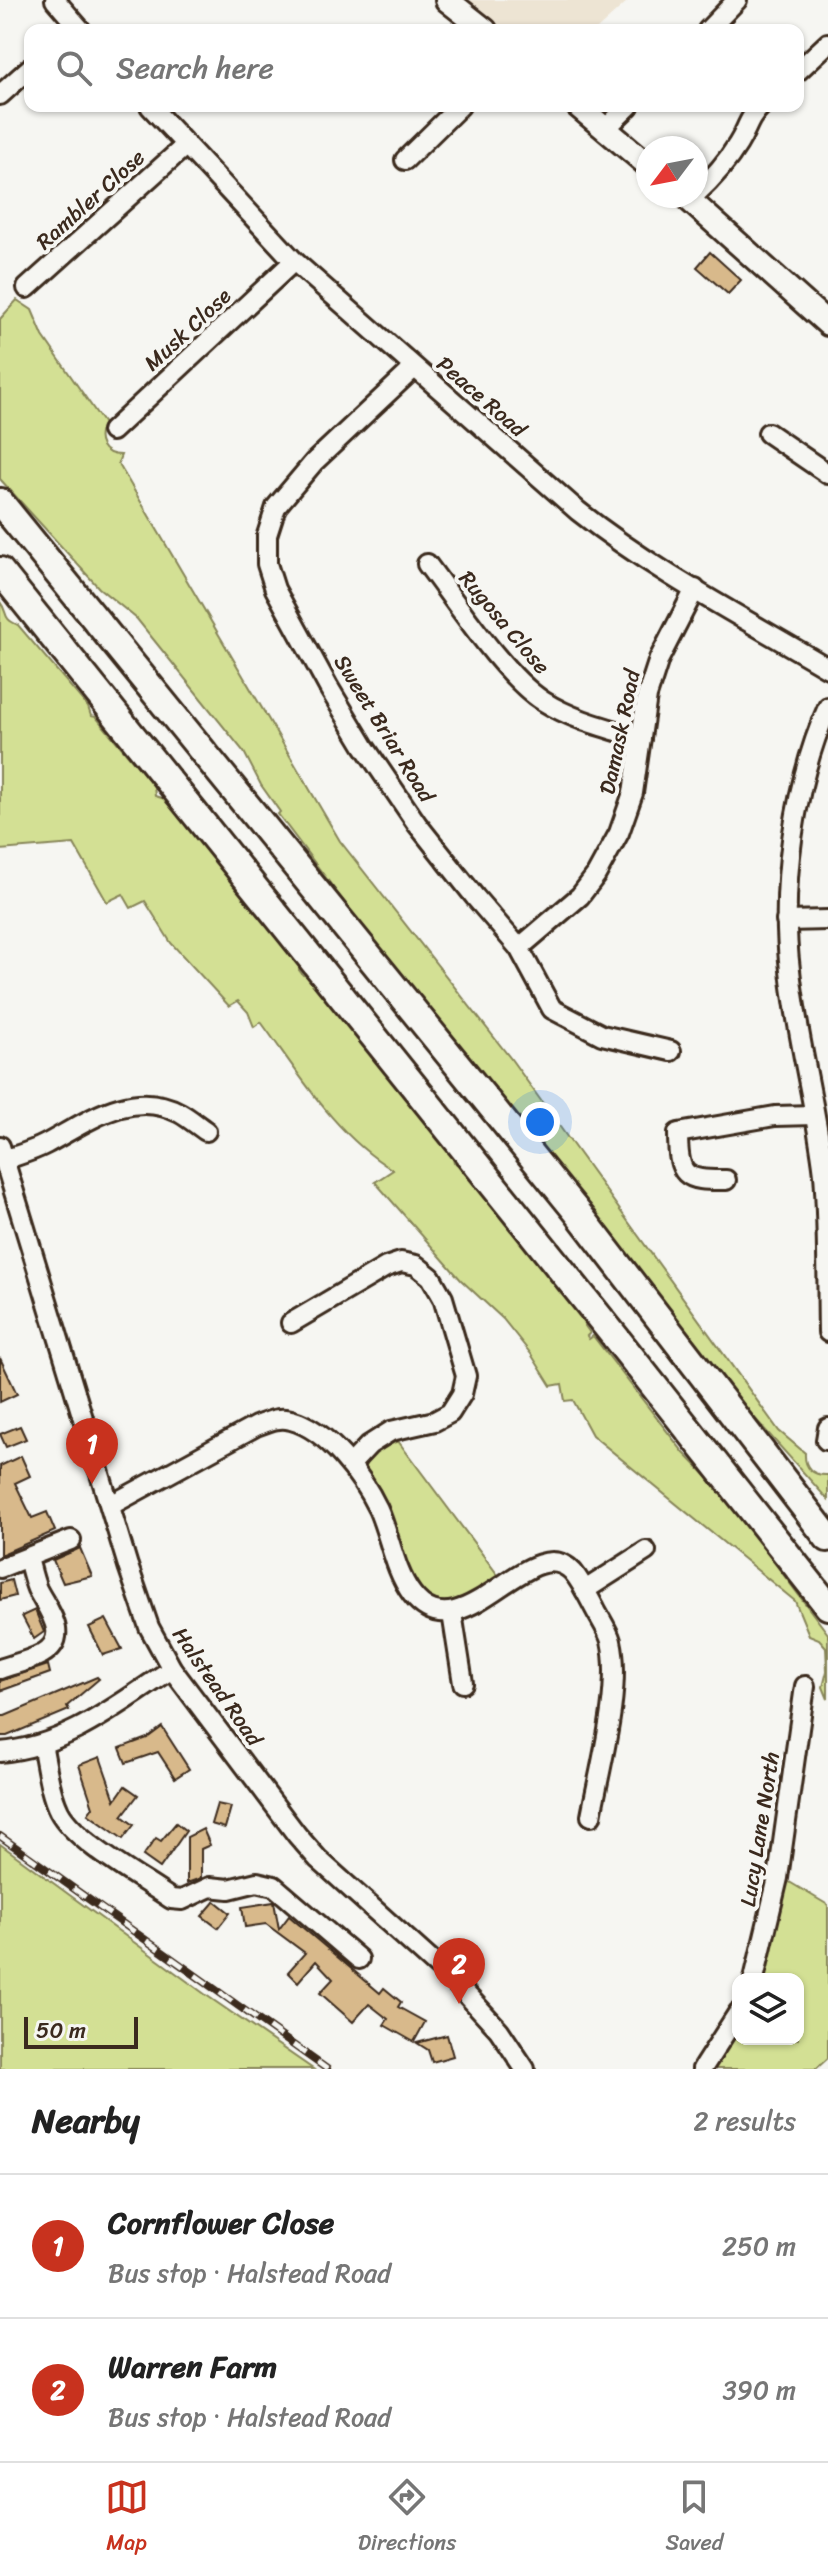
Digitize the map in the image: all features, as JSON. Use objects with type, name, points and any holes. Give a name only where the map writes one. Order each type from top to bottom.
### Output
[{"type":"highway","points":[[0,502],[578,1213],[828,1538]]},
{"type":"highway","points":[[0,571],[828,1606]]},
{"type":"highway","points":[[776,1540],[828,1621]]},
{"type":"main road","points":[[447,0],[477,24]]},
{"type":"main road","points":[[585,112],[636,155]]},
{"type":"main road","points":[[704,208],[828,324]]},
{"type":"street","points":[[55,0],[74,24]]},
{"type":"street","points":[[714,24],[737,0]]},
{"type":"street","points":[[804,65],[828,43]]},
{"type":"street","points":[[0,95],[24,73]]},
{"type":"street","name":"Peace Road","points":[[155,112],[294,261],[603,531],[828,668]]},
{"type":"street","points":[[405,160],[454,112]]},
{"type":"street","points":[[605,129],[623,112]]},
{"type":"street","points":[[708,178],[736,148],[746,123],[756,112]]},
{"type":"street","name":"Rambler Close","points":[[27,288],[185,146]]},
{"type":"street","name":"Musk Close","points":[[112,431],[294,261]]},
{"type":"street","name":"Sweet Briar Road","points":[[414,368],[314,462],[276,507],[267,535],[267,564],[275,589],[364,746],[417,824],[519,948],[552,1009],[602,1035],[671,1051]]},
{"type":"street","points":[[768,433],[828,474]]},
{"type":"street","name":"Rugosa Close","points":[[427,564],[509,670],[539,699],[590,724],[641,738]]},
{"type":"street","name":"Damask Road","points":[[519,948],[580,896],[596,875],[619,833],[633,793],[647,696],[659,659],[695,589]]},
{"type":"street","points":[[828,707],[804,778],[796,819],[786,921],[790,969],[826,1175],[828,1332]]},
{"type":"street","points":[[786,921],[828,920]]},
{"type":"street","points":[[2,1153],[41,1147],[96,1115],[124,1105],[161,1106],[180,1113],[206,1131]]},
{"type":"street","points":[[726,1180],[698,1180],[686,1174],[670,1131],[775,1116],[814,1115]]},
{"type":"street","name":"Halstead Road","points":[[2,1153],[128,1566],[149,1627],[172,1669],[318,1859],[457,1984],[499,2030],[525,2069]]},
{"type":"street","points":[[291,1323],[386,1267],[401,1262],[416,1265],[431,1277],[443,1298],[466,1376],[456,1405],[450,1413],[435,1421],[391,1431],[369,1445],[351,1464]]},
{"type":"street","points":[[111,1505],[256,1426],[289,1419],[302,1425],[351,1464],[378,1509],[411,1594],[423,1605],[439,1612],[452,1613],[537,1565],[554,1563],[571,1569],[610,1638],[615,1673],[591,1816]]},
{"type":"street","points":[[0,1568],[71,1540]]},
{"type":"street","points":[[585,1590],[646,1551]]},
{"type":"street","points":[[0,1669],[39,1656],[47,1651],[57,1635],[57,1624],[34,1582],[28,1558]]},
{"type":"street","points":[[452,1613],[463,1683]]},
{"type":"street","points":[[0,1752],[42,1744],[79,1731],[172,1669]]},
{"type":"street","name":"Lucy Lane North","points":[[755,1973],[778,1878],[805,1686]]},
{"type":"street","points":[[42,1744],[55,1800],[73,1831],[171,1899],[182,1900],[210,1887],[229,1889],[257,1882],[274,1886],[359,1959]]},
{"type":"street","points":[[702,2069],[732,2022]]},
{"type":"shaded area","points":[[468,0],[629,0],[603,24],[497,24]]},
{"type":"green space","points":[[17,300],[32,310],[43,336],[104,424],[100,436],[102,446],[109,452],[121,455],[118,463],[340,841],[511,1059],[779,1431],[805,1453],[810,1470],[828,1475],[828,1500],[734,1395],[414,995],[278,814],[280,812],[261,785],[244,752],[137,619],[99,588],[0,479],[0,319]]},
{"type":"green space","points":[[0,602],[7,618],[18,625],[88,707],[91,716],[96,717],[154,786],[155,796],[165,799],[300,965],[303,975],[309,976],[452,1154],[454,1163],[460,1164],[585,1319],[589,1339],[593,1336],[684,1453],[720,1490],[828,1634],[828,1699],[823,1687],[827,1671],[826,1647],[819,1639],[809,1635],[795,1601],[592,1435],[573,1400],[565,1401],[562,1384],[551,1386],[503,1319],[461,1280],[375,1182],[393,1170],[353,1140],[336,1122],[261,1022],[254,1027],[248,1012],[238,1001],[229,1006],[171,943],[145,901],[131,908],[123,894],[107,902],[74,844],[0,850]]},
{"type":"green space","points":[[398,1441],[500,1578],[451,1601],[430,1598],[419,1590],[409,1576],[365,1467],[374,1454]]},
{"type":"green space","points":[[0,1844],[206,1995],[313,2069],[0,2069]]},
{"type":"green space","points":[[786,1880],[828,1905],[828,2058],[816,2069],[713,2069],[732,2038],[732,2045],[804,2045],[804,1973],[760,1973]]},
{"type":"building","points":[[710,252],[741,280],[728,294],[697,267]]},
{"type":"building","points":[[0,1358],[17,1394],[0,1402]]},
{"type":"building","points":[[20,1426],[26,1439],[6,1447],[0,1434]]},
{"type":"building","points":[[21,1456],[30,1476],[15,1483],[32,1518],[47,1512],[55,1531],[0,1555],[0,1466]]},
{"type":"building","points":[[80,1548],[92,1576],[63,1583],[53,1560]]},
{"type":"building","points":[[11,1580],[15,1596],[0,1600],[0,1583]]},
{"type":"building","points":[[35,1610],[44,1632],[34,1639],[22,1616]]},
{"type":"building","points":[[106,1619],[122,1649],[103,1655],[89,1627]]},
{"type":"building","points":[[48,1665],[50,1673],[0,1691],[0,1681]]},
{"type":"building","points":[[97,1677],[99,1679],[67,1706],[69,1710],[7,1736],[0,1736],[0,1716]]},
{"type":"building","points":[[162,1727],[189,1769],[175,1778],[158,1752],[126,1763],[120,1748],[147,1738]]},
{"type":"building","points":[[100,1757],[115,1800],[125,1786],[138,1795],[122,1816],[134,1825],[123,1839],[88,1814],[93,1807],[79,1765]]},
{"type":"building","points":[[217,1804],[231,1807],[225,1828],[211,1824]]},
{"type":"building","points":[[176,1823],[186,1831],[160,1868],[143,1856],[156,1838],[161,1841]]},
{"type":"building","points":[[203,1829],[210,1845],[201,1849],[201,1878],[187,1883],[187,1837]]},
{"type":"building","points":[[215,1901],[230,1913],[218,1928],[202,1916]]},
{"type":"building","points":[[274,1902],[279,1929],[289,1916],[380,1993],[384,1988],[401,2002],[398,2007],[425,2022],[414,2042],[384,2025],[388,2019],[369,2004],[353,2022],[320,1993],[333,1979],[316,1961],[298,1982],[288,1972],[305,1953],[266,1924],[245,1927],[242,1907]]},
{"type":"building","points":[[447,2035],[453,2056],[432,2062],[428,2050],[417,2043]]},
{"type":"railway","points":[[0,1836],[327,2069]]},
{"type":"place","name":"Cornflower Close","points":[[92,1484]]},
{"type":"place","name":"Warren Farm","points":[[459,2004]]}]
